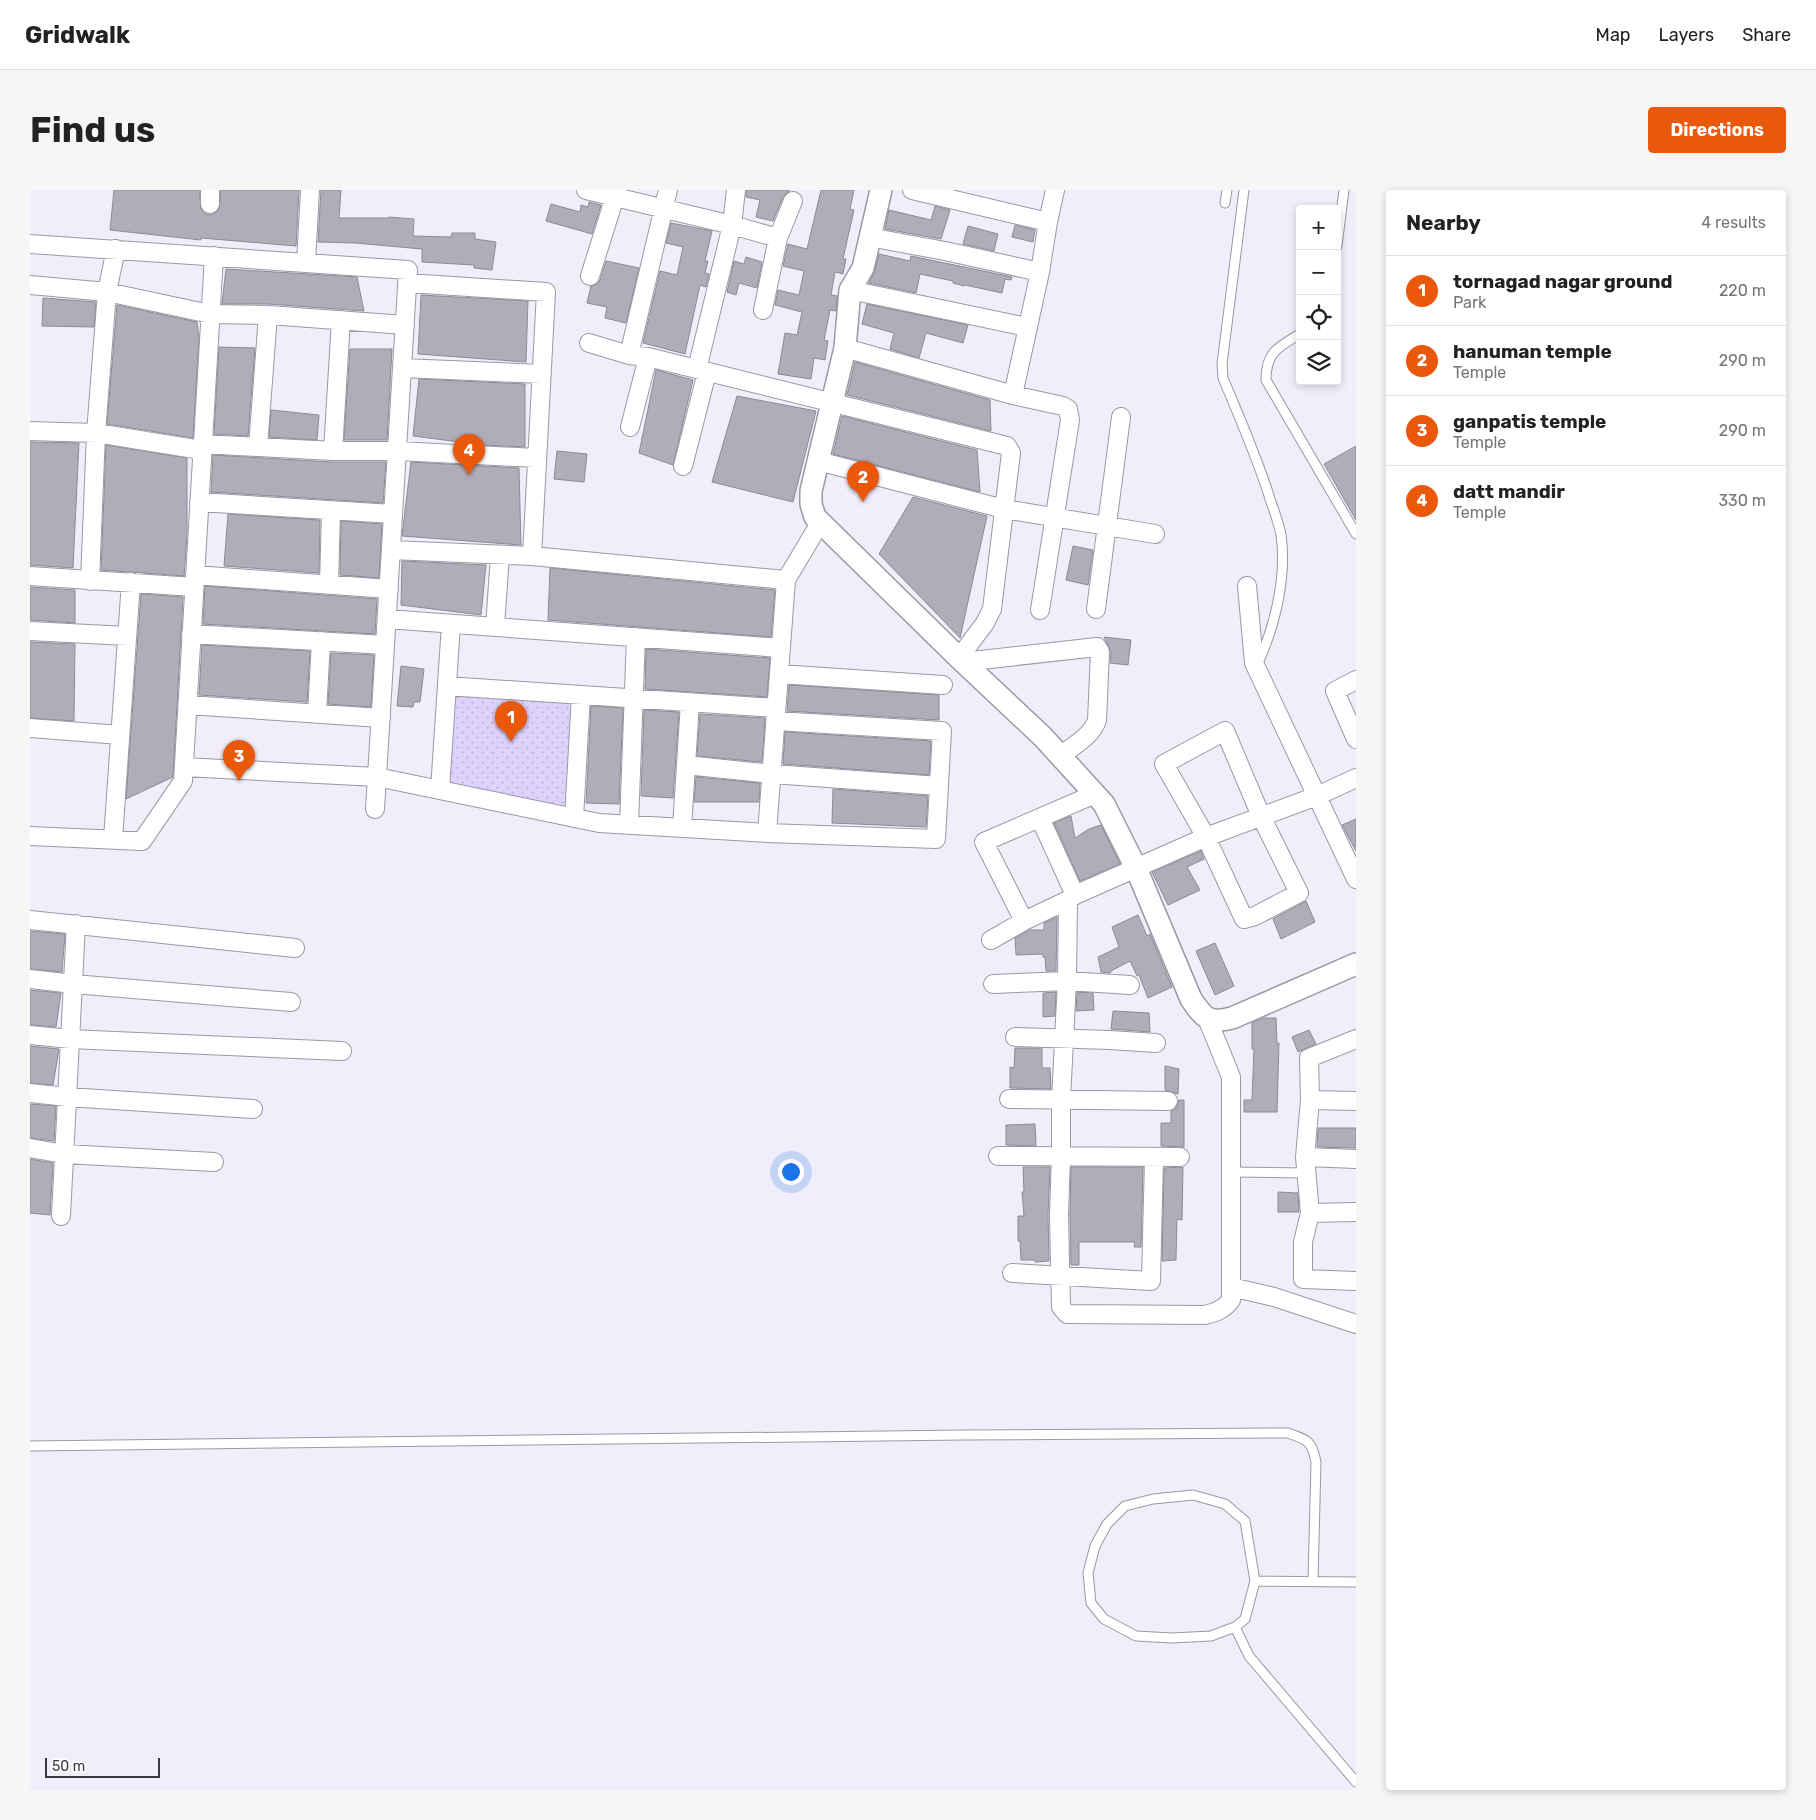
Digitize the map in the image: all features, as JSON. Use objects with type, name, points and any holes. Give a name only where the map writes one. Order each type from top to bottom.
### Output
[{"type":"street","points":[[306,263],[310,190]]},
{"type":"street","points":[[586,190],[616,194],[663,209],[778,238]]},
{"type":"street","points":[[630,355],[668,190]]},
{"type":"street","points":[[683,466],[732,225],[736,190]]},
{"type":"street","points":[[881,190],[863,268],[850,290],[845,348],[818,461],[810,504],[815,518],[1043,737],[1104,804],[1136,868],[1191,999],[1207,1018],[1218,1022],[1232,1018],[1356,964]]},
{"type":"street","points":[[912,190],[1048,222]]},
{"type":"street","points":[[1013,396],[1040,272],[1055,190]]},
{"type":"street","points":[[590,276],[616,194]]},
{"type":"street","points":[[763,310],[778,238],[793,201]]},
{"type":"street","points":[[869,237],[945,251],[1040,272]]},
{"type":"street","points":[[30,244],[408,270],[376,809]]},
{"type":"street","points":[[90,581],[96,434],[107,292],[116,250]]},
{"type":"street","points":[[30,836],[142,840],[184,781],[214,256]]},
{"type":"street","points":[[408,283],[546,292],[532,556]]},
{"type":"street","points":[[30,285],[107,292],[210,314],[268,315],[405,324]]},
{"type":"street","points":[[850,290],[1027,326]]},
{"type":"street","points":[[258,447],[268,315]]},
{"type":"street","points":[[333,451],[341,320]]},
{"type":"street","points":[[589,343],[630,355],[648,357],[1007,446],[1011,453],[992,609],[961,660]]},
{"type":"street","points":[[845,348],[1013,396],[1063,406],[1070,412],[1040,610]]},
{"type":"street","points":[[630,427],[648,357]]},
{"type":"street","points":[[402,368],[542,374]]},
{"type":"street","points":[[1096,609],[1121,417]]},
{"type":"street","points":[[30,431],[96,434],[202,447],[397,451],[536,458]]},
{"type":"street","points":[[818,461],[1004,509],[1155,534]]},
{"type":"street","points":[[199,502],[393,514]]},
{"type":"street","points":[[329,584],[331,510]]},
{"type":"street","points":[[767,833],[786,580],[820,522]]},
{"type":"street","points":[[391,550],[532,556],[786,580]]},
{"type":"street","points":[[495,627],[500,555]]},
{"type":"street","points":[[30,576],[90,581],[329,584],[389,589]]},
{"type":"street","points":[[113,839],[131,582]]},
{"type":"street","points":[[1247,586],[1252,657],[1356,879]]},
{"type":"street","points":[[387,619],[781,648]]},
{"type":"street","points":[[440,790],[451,624]]},
{"type":"street","points":[[30,631],[128,636]]},
{"type":"street","points":[[192,634],[385,645]]},
{"type":"street","points":[[629,825],[636,637]]},
{"type":"street","points":[[317,714],[321,641]]},
{"type":"street","points":[[961,660],[1097,647],[1100,652],[1097,720],[1095,727],[1060,756]]},
{"type":"street","points":[[779,674],[943,685]]},
{"type":"street","points":[[1356,680],[1335,692],[1356,738]]},
{"type":"street","points":[[184,767],[377,777],[599,823],[767,833],[936,839],[942,731],[776,715],[690,702],[447,686]]},
{"type":"street","points":[[574,818],[581,695]]},
{"type":"street","points":[[682,828],[690,702]]},
{"type":"street","points":[[188,705],[381,718]]},
{"type":"street","points":[[30,728],[120,735]]},
{"type":"street","points":[[1225,731],[1261,816],[1299,893],[1254,916],[1244,919],[1206,837],[1164,764],[1225,731]]},
{"type":"street","points":[[686,765],[772,774],[939,786]]},
{"type":"street","points":[[991,940],[1024,921],[1136,868],[1206,837],[1317,796],[1356,778]]},
{"type":"street","points":[[1024,921],[984,842],[1095,794]]},
{"type":"street","points":[[1040,818],[1072,898],[1061,1100],[1059,1275],[1061,1307],[1067,1314],[1205,1315],[1218,1312],[1226,1307],[1231,1300],[1231,1077],[1207,1018]]},
{"type":"street","points":[[30,920],[294,948]]},
{"type":"street","points":[[61,1216],[76,924]]},
{"type":"street","points":[[30,979],[291,1002]]},
{"type":"street","points":[[993,984],[1067,981],[1130,986]]},
{"type":"street","points":[[30,1035],[70,1039],[342,1050]]},
{"type":"street","points":[[1015,1037],[1156,1043]]},
{"type":"street","points":[[1356,1039],[1309,1058],[1310,1100],[1305,1165],[1310,1213],[1303,1242],[1303,1279],[1356,1281]]},
{"type":"street","points":[[30,1093],[253,1109]]},
{"type":"street","points":[[1009,1099],[1168,1101]]},
{"type":"street","points":[[1310,1100],[1356,1101]]},
{"type":"street","points":[[30,1148],[64,1154],[214,1162]]},
{"type":"street","points":[[998,1156],[1180,1157]]},
{"type":"street","points":[[1012,1273],[1151,1281],[1154,1158]]},
{"type":"street","points":[[1305,1165],[1356,1158]]},
{"type":"street","points":[[1310,1213],[1356,1212]]},
{"type":"street","points":[[1231,1287],[1274,1297],[1356,1324]]},
{"type":"lane","points":[[1225,203],[1227,190]]},
{"type":"lane","points":[[1244,190],[1222,364],[1223,378],[1261,468],[1281,535],[1282,569],[1281,588],[1269,633],[1256,667]]},
{"type":"lane","points":[[1341,214],[1344,190]]},
{"type":"lane","points":[[1296,336],[1278,347],[1272,353],[1266,372],[1266,380],[1356,534]]},
{"type":"lane","points":[[1231,1172],[1305,1165]]},
{"type":"lane","points":[[30,1446],[932,1435],[1288,1433],[1306,1439],[1313,1448],[1316,1462],[1314,1581]]},
{"type":"lane","points":[[1194,1495],[1225,1504],[1245,1521],[1255,1581],[1245,1619],[1235,1627],[1211,1636],[1136,1636],[1104,1619],[1091,1603],[1088,1573],[1095,1546],[1107,1524],[1125,1506],[1153,1499],[1194,1495]]},
{"type":"lane","points":[[1255,1581],[1356,1582]]},
{"type":"lane","points":[[1235,1627],[1250,1656],[1356,1782]]},
{"type":"shaded area","points":[[452,693],[575,699],[567,806],[448,785]]},
{"type":"building","points":[[114,190],[199,190],[201,209],[204,213],[210,215],[219,209],[221,190],[299,190],[296,246],[201,238],[201,240],[110,230]]},
{"type":"building","points":[[321,190],[341,190],[339,218],[389,217],[414,219],[413,236],[451,237],[452,233],[475,233],[475,239],[496,242],[492,270],[474,268],[474,265],[422,262],[422,249],[318,242]]},
{"type":"building","points":[[746,190],[790,190],[783,197],[773,221],[756,217],[760,200],[746,197]]},
{"type":"building","points":[[821,190],[854,190],[850,209],[854,210],[843,259],[846,259],[843,274],[835,272],[831,295],[837,296],[836,311],[830,310],[824,340],[828,341],[825,360],[814,358],[811,379],[778,374],[785,333],[797,335],[802,312],[775,305],[778,290],[799,295],[804,271],[783,266],[788,244],[807,249]]},
{"type":"building","points":[[589,202],[601,205],[592,234],[546,221],[551,204],[580,212],[581,205],[588,207]]},
{"type":"building","points":[[935,206],[950,210],[941,239],[885,229],[889,210],[931,220]]},
{"type":"building","points":[[671,223],[712,231],[705,261],[708,261],[705,273],[709,274],[706,287],[700,285],[685,354],[643,343],[660,271],[677,275],[683,247],[666,243]]},
{"type":"building","points":[[1015,225],[1035,230],[1033,242],[1012,237]]},
{"type":"building","points":[[968,226],[998,234],[994,251],[963,244]]},
{"type":"building","points":[[879,254],[910,261],[911,256],[1012,277],[1011,280],[1005,279],[1002,293],[964,286],[953,283],[953,281],[920,274],[916,293],[869,283],[875,271]]},
{"type":"building","points":[[746,257],[762,262],[757,288],[739,283],[736,295],[727,292],[734,261],[744,264]]},
{"type":"building","points":[[606,261],[639,268],[626,323],[605,318],[607,307],[587,303],[591,286],[597,284],[600,280]]},
{"type":"building","points":[[226,269],[357,277],[364,311],[269,304],[222,304]]},
{"type":"building","points":[[421,295],[528,301],[526,362],[418,354]]},
{"type":"building","points":[[43,298],[96,302],[94,327],[42,326]]},
{"type":"building","points":[[867,304],[968,325],[963,343],[926,333],[919,358],[890,349],[894,333],[862,324]]},
{"type":"building","points":[[117,305],[197,322],[199,338],[193,438],[107,424]]},
{"type":"building","points":[[219,347],[255,348],[248,436],[214,434]]},
{"type":"building","points":[[350,349],[392,349],[387,440],[344,440]]},
{"type":"building","points":[[855,362],[990,400],[991,431],[847,395]]},
{"type":"building","points":[[656,370],[693,380],[673,465],[639,453]]},
{"type":"building","points":[[419,379],[525,384],[525,447],[483,445],[413,436]]},
{"type":"building","points":[[737,396],[816,411],[793,502],[712,482]]},
{"type":"building","points":[[271,410],[319,415],[317,440],[269,437]]},
{"type":"building","points":[[842,416],[977,450],[980,492],[833,454]]},
{"type":"building","points":[[30,442],[79,443],[73,568],[30,565]]},
{"type":"building","points":[[106,445],[187,458],[187,535],[184,576],[101,570]]},
{"type":"building","points":[[1356,446],[1356,520],[1324,464]]},
{"type":"building","points":[[557,451],[587,454],[584,482],[554,479]]},
{"type":"building","points":[[213,455],[332,462],[386,462],[383,503],[211,492]]},
{"type":"building","points":[[411,462],[519,468],[521,545],[402,536]]},
{"type":"building","points":[[913,497],[987,516],[960,638],[879,554]]},
{"type":"building","points":[[228,514],[320,520],[319,573],[224,566]]},
{"type":"building","points":[[341,521],[382,524],[379,578],[340,575]]},
{"type":"building","points":[[1073,546],[1093,550],[1088,585],[1066,580]]},
{"type":"building","points":[[402,561],[486,565],[481,615],[401,605]]},
{"type":"building","points":[[550,568],[775,590],[771,637],[548,620]]},
{"type":"building","points":[[205,586],[377,599],[375,634],[203,624]]},
{"type":"building","points":[[30,587],[75,590],[75,623],[30,620]]},
{"type":"building","points":[[141,594],[183,597],[173,777],[126,799]]},
{"type":"building","points":[[1104,637],[1131,640],[1128,665],[1110,663],[1111,652]]},
{"type":"building","points":[[30,642],[75,644],[74,721],[30,718]]},
{"type":"building","points":[[202,645],[310,651],[307,702],[199,695]]},
{"type":"building","points":[[646,649],[770,658],[767,697],[645,689]]},
{"type":"building","points":[[331,653],[374,655],[371,707],[328,704]]},
{"type":"building","points":[[401,666],[424,669],[420,702],[414,702],[413,707],[397,706]]},
{"type":"building","points":[[789,685],[939,695],[939,720],[787,711]]},
{"type":"building","points":[[591,706],[623,708],[619,804],[586,803]]},
{"type":"building","points":[[644,710],[679,712],[673,798],[641,796]]},
{"type":"building","points":[[700,714],[765,718],[762,762],[697,756]]},
{"type":"building","points":[[785,732],[931,741],[929,775],[783,764]]},
{"type":"building","points":[[696,777],[760,783],[759,802],[694,802]]},
{"type":"building","points":[[833,789],[928,796],[926,827],[832,823]]},
{"type":"building","points":[[1071,816],[1075,838],[1089,829],[1101,825],[1120,864],[1080,881],[1054,823]]},
{"type":"building","points":[[1356,819],[1356,851],[1342,825]]},
{"type":"building","points":[[1201,851],[1204,859],[1187,867],[1200,890],[1168,905],[1152,872]]},
{"type":"building","points":[[1306,901],[1315,922],[1281,939],[1273,919]]},
{"type":"building","points":[[1138,915],[1147,936],[1150,934],[1172,987],[1148,998],[1139,975],[1137,976],[1130,961],[1110,973],[1101,972],[1098,957],[1119,947],[1112,927]]},
{"type":"building","points":[[1057,917],[1056,971],[1046,971],[1043,954],[1016,955],[1015,938],[1030,930],[1044,930],[1044,923]]},
{"type":"building","points":[[30,931],[65,934],[62,972],[30,969]]},
{"type":"building","points":[[1215,943],[1234,986],[1215,995],[1196,951]]},
{"type":"building","points":[[30,990],[61,993],[56,1027],[30,1025]]},
{"type":"building","points":[[1056,992],[1055,1016],[1043,1017],[1043,993]]},
{"type":"building","points":[[1077,992],[1093,993],[1094,1010],[1076,1011]]},
{"type":"building","points":[[1113,1011],[1149,1013],[1150,1032],[1111,1029]]},
{"type":"building","points":[[1264,1018],[1276,1018],[1277,1043],[1279,1043],[1277,1112],[1244,1112],[1244,1100],[1252,1100],[1254,1049],[1252,1049],[1252,1023]]},
{"type":"building","points":[[1309,1030],[1316,1044],[1298,1052],[1292,1037]]},
{"type":"building","points":[[30,1046],[59,1049],[53,1085],[30,1083]]},
{"type":"building","points":[[1015,1048],[1042,1048],[1042,1068],[1050,1068],[1051,1089],[1010,1088],[1010,1067],[1014,1068]]},
{"type":"building","points":[[1165,1066],[1179,1069],[1178,1094],[1165,1090]]},
{"type":"building","points":[[1179,1100],[1184,1100],[1184,1147],[1161,1146],[1161,1123],[1171,1123],[1171,1111],[1177,1107]]},
{"type":"building","points":[[30,1104],[56,1106],[54,1141],[30,1138]]},
{"type":"building","points":[[1035,1124],[1036,1146],[1006,1145],[1006,1125]]},
{"type":"building","points":[[1318,1128],[1356,1128],[1356,1148],[1317,1147]]},
{"type":"building","points":[[30,1159],[53,1163],[50,1215],[30,1213]]},
{"type":"building","points":[[1023,1167],[1050,1167],[1049,1261],[1021,1260],[1020,1241],[1018,1241],[1018,1216],[1024,1216],[1022,1192],[1024,1192]]},
{"type":"building","points":[[1071,1167],[1143,1167],[1141,1247],[1134,1247],[1135,1242],[1079,1242],[1079,1265],[1071,1265]]},
{"type":"building","points":[[1183,1167],[1182,1220],[1177,1219],[1176,1260],[1162,1261],[1164,1168]]},
{"type":"building","points":[[1278,1192],[1298,1193],[1299,1212],[1278,1212]]},
{"type":"place","name":"datt mandir","points":[[469,475]]},
{"type":"place","name":"hanuman temple","points":[[863,502]]},
{"type":"place","name":"tornagad nagar ground","points":[[511,742]]},
{"type":"place","name":"ganpatis temple","points":[[239,781]]}]
